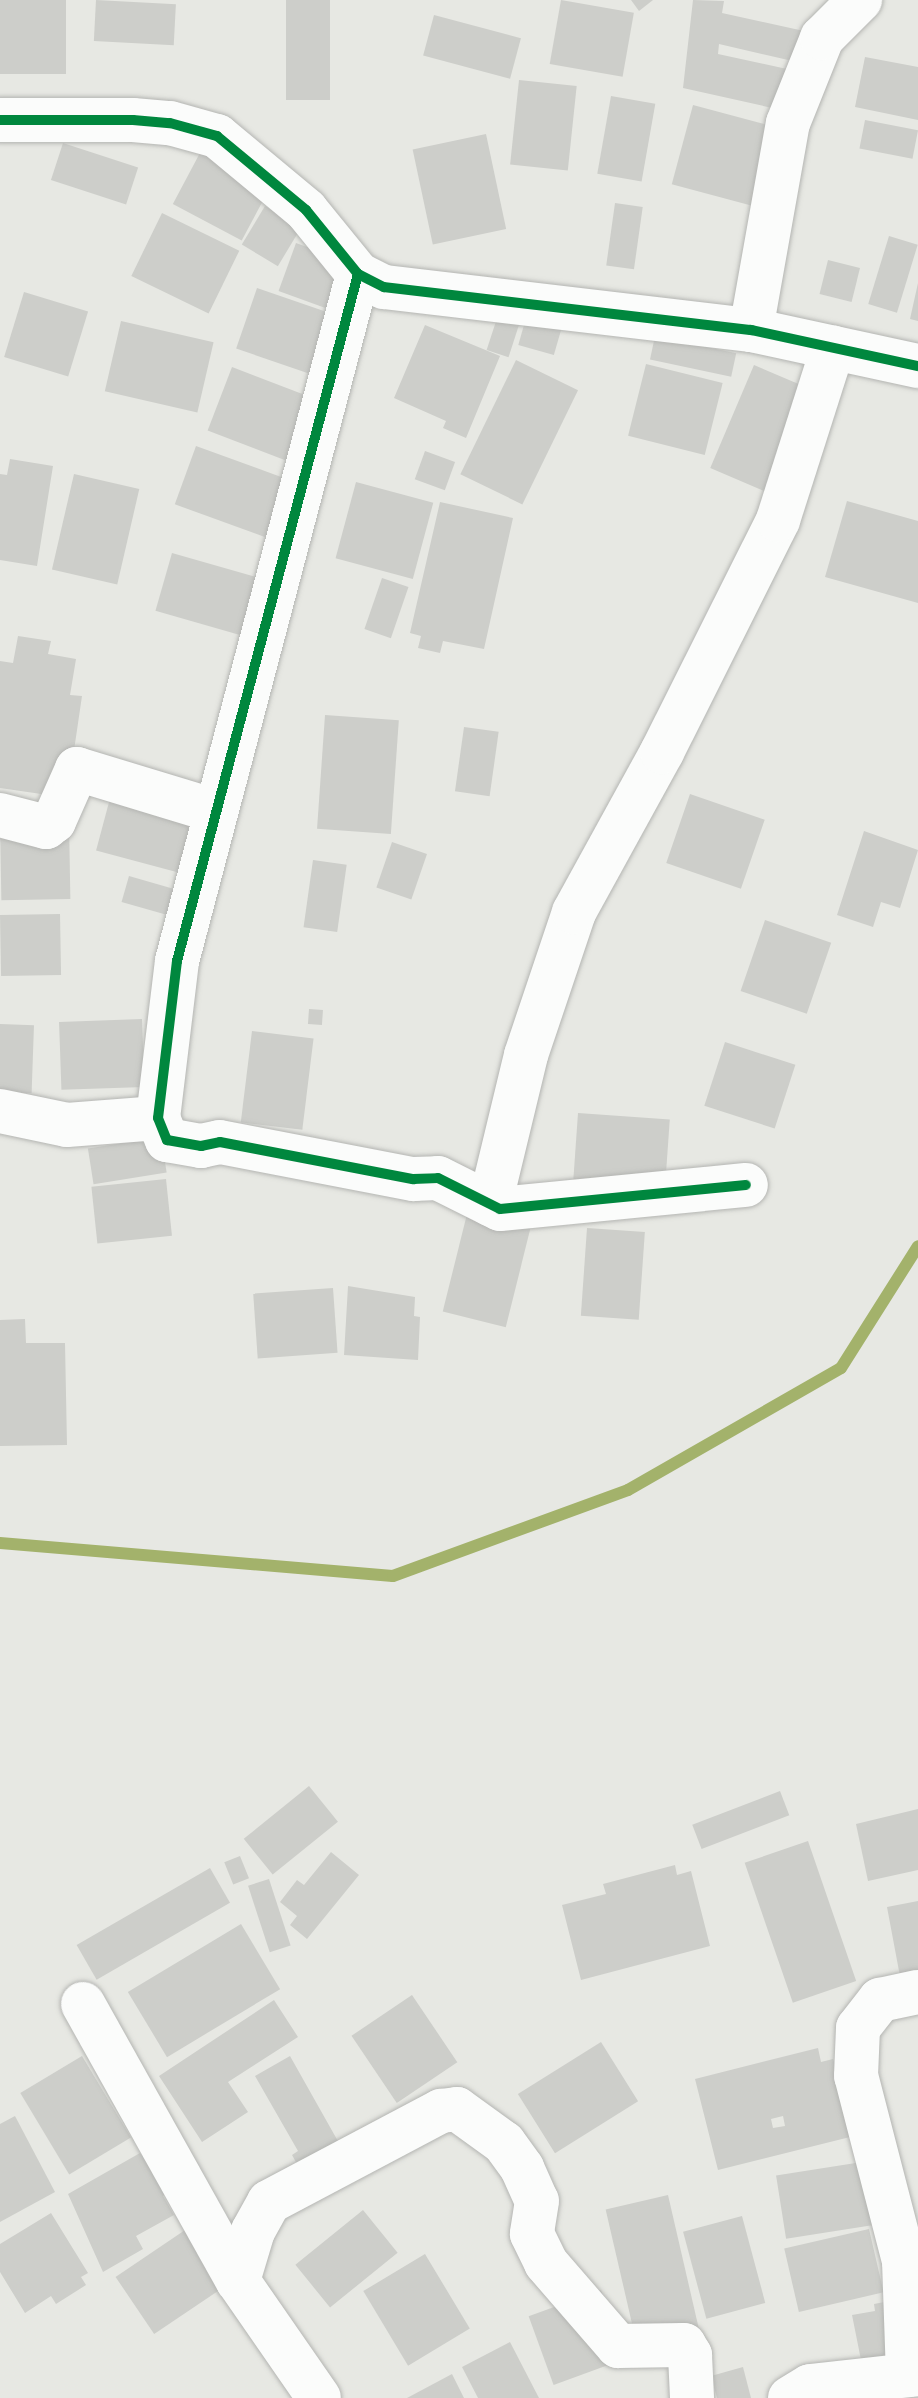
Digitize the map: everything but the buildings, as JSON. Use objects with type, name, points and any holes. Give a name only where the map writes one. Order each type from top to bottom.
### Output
[{"type":"street","points":[[751,330],[788,123],[822,38],[860,0]]},
{"type":"street","points":[[0,120],[133,120],[217,136],[306,210],[358,274],[384,287],[751,330],[918,366]]},
{"type":"street","points":[[358,274],[212,810],[177,961],[158,1118],[167,1140],[201,1146],[220,1142],[413,1179],[438,1178],[500,1209],[746,1185]]},
{"type":"street","points":[[490,1204],[526,1055],[574,912],[662,752],[778,520],[833,348]]},
{"type":"street","points":[[0,815],[46,827],[54,821],[77,769],[212,810]]},
{"type":"street","points":[[0,1111],[67,1125],[158,1118]]},
{"type":"street","points":[[790,2398],[810,2386],[913,2374],[904,2261],[856,2076],[858,2028],[880,2000],[918,1992]]},
{"type":"street","points":[[83,2004],[238,2281],[319,2398]]},
{"type":"street","points":[[238,2281],[253,2231],[269,2202],[441,2111],[457,2109],[504,2143],[522,2168],[537,2201],[532,2234],[546,2263],[618,2346],[684,2345],[690,2355],[692,2398]]},
{"type":"waterway","points":[[0,1543],[393,1576],[628,1490],[841,1368],[918,1246]]},
{"type":"cycle path","points":[[0,120],[133,120],[170,123],[217,136],[306,210],[358,274],[384,287],[751,330],[918,366]]},
{"type":"cycle path","points":[[358,274],[177,961],[158,1118],[167,1140],[201,1146],[220,1142],[413,1179],[438,1178],[500,1209],[746,1185]]}]
